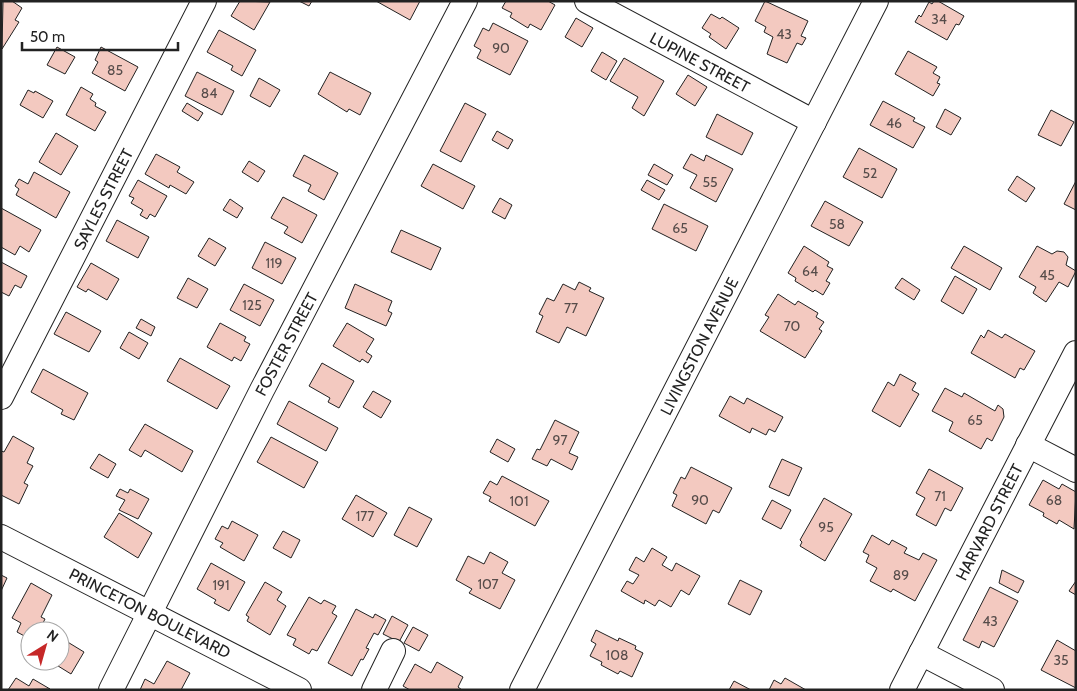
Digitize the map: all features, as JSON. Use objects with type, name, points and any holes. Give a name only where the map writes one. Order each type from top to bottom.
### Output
[{"type":"street","name":"SAYLES STREET","points":[[1,397],[204,1]]},
{"type":"street","name":"FOSTER STREET","points":[[111,690],[262,390],[465,1]]},
{"type":"street","name":"LUPINE STREET","points":[[587,1],[814,122]]},
{"type":"street","name":"LIVINGSTON AVENUE","points":[[522,690],[876,1]]},
{"type":"street","name":"HARVARD STREET","points":[[902,690],[1076,354]]},
{"type":"street","points":[[1028,445],[1076,470]]},
{"type":"street","name":"PRINCETON BOULEVARD","points":[[1,537],[299,690]]},
{"type":"street","points":[[374,690],[393,651]]},
{"type":"street","points":[[921,653],[992,690]]},
{"type":"building","points":[[3,1],[12,1],[22,8],[15,20],[19,22],[2,49]]},
{"type":"building","points":[[240,1],[270,2],[254,30],[231,16]]},
{"type":"building","points":[[299,1],[312,1],[309,6]]},
{"type":"building","points":[[376,1],[420,1],[410,20]]},
{"type":"building","points":[[506,1],[548,1],[555,5],[541,30],[530,24],[528,28],[510,17],[512,13],[502,8]]},
{"type":"building","points":[[765,1],[808,21],[801,36],[806,38],[802,45],[797,43],[787,63],[767,54],[773,37],[764,32],[766,27],[755,21]]},
{"type":"building","points":[[934,1],[938,1],[964,16],[959,25],[956,24],[947,40],[915,22],[919,15],[921,17],[929,2],[932,4]]},
{"type":"building","points":[[711,14],[720,19],[722,17],[739,28],[726,49],[709,37],[711,34],[702,28]]},
{"type":"building","points":[[576,18],[593,28],[582,47],[565,37]]},
{"type":"building","points":[[493,23],[528,41],[510,75],[477,58],[481,50],[474,46],[483,28],[489,31]]},
{"type":"building","points":[[219,30],[256,50],[242,76],[231,70],[233,66],[207,52]]},
{"type":"building","points":[[57,47],[75,57],[65,74],[47,65]]},
{"type":"building","points":[[101,47],[138,67],[125,91],[92,73],[98,62],[95,60]]},
{"type":"building","points":[[908,51],[937,67],[933,73],[940,77],[937,83],[940,84],[933,96],[895,74]]},
{"type":"building","points":[[602,52],[617,61],[606,80],[591,71]]},
{"type":"building","points":[[624,58],[664,81],[644,116],[632,108],[638,97],[610,81]]},
{"type":"building","points":[[197,72],[234,91],[222,115],[185,96]]},
{"type":"building","points":[[330,72],[371,93],[360,115],[349,109],[347,112],[318,94]]},
{"type":"building","points":[[688,75],[707,87],[695,106],[676,94]]},
{"type":"building","points":[[259,78],[280,90],[270,107],[250,96]]},
{"type":"building","points":[[81,87],[93,94],[90,99],[96,103],[95,106],[106,112],[95,131],[66,115]]},
{"type":"building","points":[[28,90],[34,93],[35,91],[53,101],[43,118],[20,105]]},
{"type":"building","points":[[883,101],[915,118],[913,121],[925,127],[913,148],[870,125]]},
{"type":"building","points":[[187,103],[203,113],[198,121],[182,111]]},
{"type":"building","points":[[465,103],[486,114],[461,162],[440,151]]},
{"type":"building","points":[[945,109],[961,118],[951,135],[936,127]]},
{"type":"building","points":[[1051,110],[1074,122],[1061,146],[1038,135]]},
{"type":"building","points":[[717,114],[753,133],[742,155],[706,137]]},
{"type":"building","points":[[497,131],[513,140],[508,149],[492,140]]},
{"type":"building","points":[[56,133],[78,146],[61,175],[39,162]]},
{"type":"building","points":[[859,148],[897,169],[882,198],[843,177]]},
{"type":"building","points":[[156,154],[180,167],[177,172],[194,182],[186,194],[170,185],[169,188],[145,174]]},
{"type":"building","points":[[691,154],[704,161],[706,155],[733,169],[716,202],[690,188],[697,175],[683,168]]},
{"type":"building","points":[[304,155],[338,173],[324,200],[308,191],[311,185],[293,176]]},
{"type":"building","points":[[249,161],[265,171],[258,182],[242,172]]},
{"type":"building","points":[[433,164],[475,186],[463,209],[421,186]]},
{"type":"building","points":[[654,164],[673,175],[667,185],[648,175]]},
{"type":"building","points":[[34,172],[70,192],[56,218],[16,195],[19,189],[15,186],[19,179],[28,184]]},
{"type":"building","points":[[1017,176],[1035,188],[1026,202],[1008,190]]},
{"type":"building","points":[[138,180],[167,196],[155,217],[150,214],[147,219],[140,215],[143,210],[131,203],[134,198],[129,196]]},
{"type":"building","points":[[647,180],[665,190],[659,200],[641,190]]},
{"type":"building","points":[[1076,181],[1076,210],[1064,204]]},
{"type":"building","points":[[283,197],[317,215],[302,243],[284,233],[288,227],[271,218]]},
{"type":"building","points":[[500,198],[512,205],[505,219],[492,212]]},
{"type":"building","points":[[230,199],[243,208],[237,218],[223,210]]},
{"type":"building","points":[[825,201],[863,222],[849,246],[811,226]]},
{"type":"building","points":[[664,204],[708,226],[696,251],[652,229]]},
{"type":"building","points":[[1,208],[41,230],[29,252],[20,246],[15,255],[1,247]]},
{"type":"building","points":[[117,220],[149,237],[138,258],[106,241]]},
{"type":"building","points":[[401,230],[441,248],[431,270],[391,252]]},
{"type":"building","points":[[209,238],[226,248],[215,266],[198,256]]},
{"type":"building","points":[[265,242],[296,258],[282,284],[252,268]]},
{"type":"building","points":[[804,246],[829,262],[827,266],[833,269],[826,281],[830,283],[823,295],[815,290],[813,292],[795,281],[796,278],[788,273]]},
{"type":"building","points":[[964,246],[1002,268],[990,290],[951,268]]},
{"type":"building","points":[[1037,246],[1052,254],[1057,251],[1064,252],[1068,257],[1066,265],[1076,271],[1068,287],[1059,282],[1046,302],[1033,293],[1036,287],[1019,277]]},
{"type":"building","points":[[1,262],[27,276],[21,288],[15,285],[9,296],[1,292]]},
{"type":"building","points":[[91,263],[119,279],[107,300],[88,289],[86,292],[77,287]]},
{"type":"building","points":[[955,276],[977,289],[963,314],[941,301]]},
{"type":"building","points":[[188,278],[208,289],[197,308],[177,298]]},
{"type":"building","points":[[902,278],[920,290],[914,300],[895,288]]},
{"type":"building","points":[[579,282],[591,288],[589,291],[604,298],[586,336],[567,327],[559,343],[536,332],[543,316],[539,314],[547,298],[554,301],[563,284],[575,290]]},
{"type":"building","points":[[244,284],[274,300],[260,326],[230,310]]},
{"type":"building","points":[[355,284],[392,301],[388,311],[392,313],[386,326],[345,308]]},
{"type":"building","points":[[778,294],[795,305],[798,301],[818,313],[816,317],[824,322],[819,329],[822,331],[805,358],[760,331],[769,317],[765,315]]},
{"type":"building","points":[[66,312],[101,331],[89,352],[54,334]]},
{"type":"building","points":[[141,319],[155,327],[151,336],[136,328]]},
{"type":"building","points":[[220,323],[246,337],[244,341],[250,344],[241,361],[234,357],[232,361],[207,347]]},
{"type":"building","points":[[347,323],[374,339],[366,352],[372,356],[368,363],[362,359],[360,362],[333,346]]},
{"type":"building","points":[[988,330],[1002,338],[1005,334],[1035,351],[1024,370],[1020,368],[1015,378],[971,353],[981,335],[984,338]]},
{"type":"building","points":[[129,332],[148,343],[139,359],[120,348]]},
{"type":"building","points":[[180,358],[230,386],[217,409],[167,381]]},
{"type":"building","points":[[322,363],[354,381],[339,408],[328,402],[330,398],[309,386]]},
{"type":"building","points":[[43,369],[88,393],[74,420],[61,414],[63,410],[31,392]]},
{"type":"building","points":[[900,374],[916,383],[912,390],[919,394],[900,427],[872,411],[888,382],[894,386]]},
{"type":"building","points":[[945,388],[962,397],[964,393],[995,411],[998,405],[1003,409],[1004,417],[992,441],[987,438],[981,449],[949,431],[953,422],[932,411]]},
{"type":"building","points":[[373,391],[391,401],[381,418],[363,407]]},
{"type":"building","points":[[730,396],[744,404],[747,398],[783,417],[775,432],[769,429],[766,435],[752,428],[750,433],[719,416]]},
{"type":"building","points":[[289,401],[338,428],[326,451],[277,424]]},
{"type":"building","points":[[555,420],[579,432],[569,453],[578,457],[572,470],[551,459],[547,466],[532,459],[537,449],[540,450]]},
{"type":"building","points":[[145,424],[193,451],[182,472],[145,450],[141,457],[129,450]]},
{"type":"building","points":[[13,436],[34,448],[27,463],[33,466],[24,483],[28,485],[19,504],[1,495],[1,451],[4,452]]},
{"type":"building","points":[[271,437],[318,462],[304,488],[257,462]]},
{"type":"building","points":[[497,439],[515,449],[508,462],[490,452]]},
{"type":"building","points":[[99,454],[116,464],[108,478],[90,468]]},
{"type":"building","points":[[782,459],[802,468],[789,496],[769,487]]},
{"type":"building","points":[[691,467],[732,488],[719,513],[713,510],[706,524],[672,506],[677,495],[673,493],[681,477],[685,479]]},
{"type":"building","points":[[929,469],[963,488],[951,511],[945,508],[936,526],[916,515],[925,498],[916,493]]},
{"type":"building","points":[[502,476],[549,501],[535,526],[489,501],[491,497],[483,493],[490,481],[497,485]]},
{"type":"building","points":[[1043,480],[1059,489],[1062,484],[1076,492],[1074,529],[1059,520],[1057,524],[1043,516],[1044,513],[1029,505]]},
{"type":"building","points":[[120,489],[128,493],[130,489],[149,499],[138,519],[119,510],[125,500],[116,496]]},
{"type":"building","points":[[356,495],[387,513],[373,537],[342,519]]},
{"type":"building","points":[[824,498],[852,514],[825,561],[800,546],[802,542],[800,540]]},
{"type":"building","points":[[772,500],[791,510],[781,529],[762,519]]},
{"type":"building","points":[[409,507],[432,519],[417,547],[394,535]]},
{"type":"building","points":[[119,513],[152,533],[138,558],[104,537]]},
{"type":"building","points":[[232,521],[258,535],[244,561],[220,547],[223,543],[215,539],[222,526],[228,529]]},
{"type":"building","points":[[283,531],[300,540],[291,558],[273,548]]},
{"type":"building","points":[[872,535],[889,545],[892,540],[907,548],[904,553],[919,560],[923,553],[937,560],[915,601],[893,589],[891,592],[870,581],[877,568],[866,562],[869,555],[863,552]]},
{"type":"building","points":[[652,548],[667,557],[662,565],[672,571],[676,563],[700,576],[689,595],[681,590],[671,607],[659,600],[655,606],[645,600],[644,604],[621,591],[627,581],[633,584],[639,575],[629,570],[636,557],[644,562]]},
{"type":"building","points":[[490,552],[508,562],[502,573],[515,580],[500,609],[469,593],[472,589],[456,580],[468,556],[484,564]]},
{"type":"building","points":[[211,563],[245,582],[229,611],[214,603],[216,600],[197,589]]},
{"type":"building","points":[[1002,570],[1024,581],[1018,593],[999,583]]},
{"type":"building","points":[[1,575],[7,578],[1,591]]},
{"type":"building","points":[[740,580],[762,591],[750,615],[728,604]]},
{"type":"building","points":[[1076,581],[1076,595],[1069,591]]},
{"type":"building","points":[[265,582],[282,592],[277,600],[286,606],[270,635],[247,621],[249,617],[246,615]]},
{"type":"building","points":[[31,583],[52,595],[41,617],[45,619],[44,621],[20,622],[12,618]]},
{"type":"building","points":[[990,587],[1018,601],[994,647],[982,641],[979,648],[963,640]]},
{"type":"building","points":[[309,597],[321,604],[324,600],[336,606],[332,613],[337,616],[317,651],[312,649],[309,654],[293,645],[296,639],[287,635]]},
{"type":"building","points":[[356,609],[373,618],[375,614],[386,620],[378,635],[374,633],[366,648],[369,649],[352,676],[328,663]]},
{"type":"building","points":[[392,616],[408,625],[399,642],[383,634]]},
{"type":"building","points":[[413,627],[428,635],[419,651],[404,643]]},
{"type":"building","points":[[596,630],[618,641],[619,638],[636,646],[635,649],[643,653],[632,677],[620,671],[618,674],[601,665],[602,662],[590,656],[596,644],[591,641]]},
{"type":"building","points":[[1057,640],[1076,651],[1076,688],[1041,670]]},
{"type":"building","points":[[70,643],[84,652],[71,674],[66,671],[70,671]]},
{"type":"building","points":[[167,661],[190,673],[181,690],[140,690],[145,679],[154,684]]},
{"type":"building","points":[[437,662],[463,677],[458,687],[462,690],[410,690],[403,686],[415,664],[431,673]]},
{"type":"building","points":[[16,678],[29,686],[33,679],[50,689],[8,690]]},
{"type":"building","points":[[785,678],[806,690],[769,690],[774,680],[781,684]]},
{"type":"building","points":[[734,681],[751,690],[729,690]]}]
